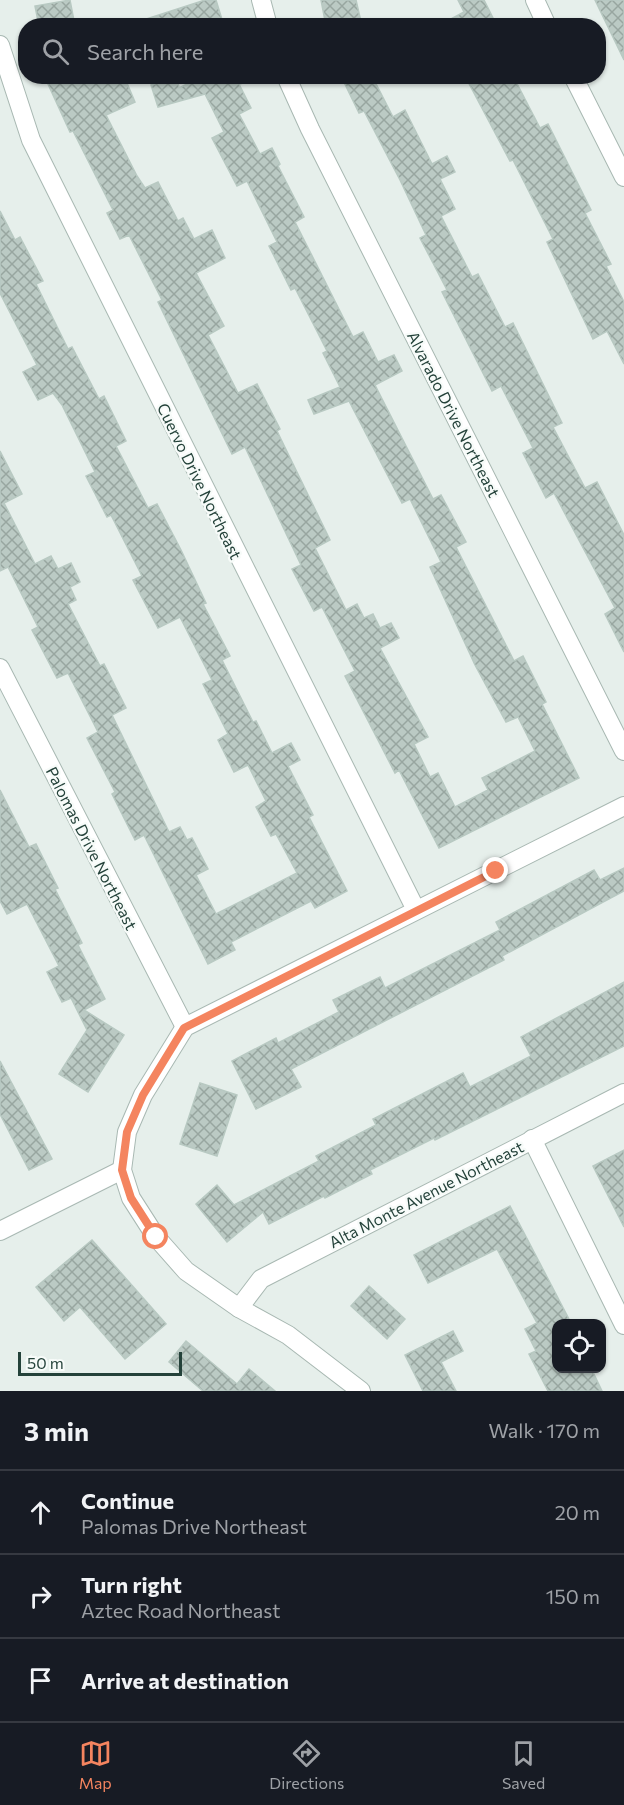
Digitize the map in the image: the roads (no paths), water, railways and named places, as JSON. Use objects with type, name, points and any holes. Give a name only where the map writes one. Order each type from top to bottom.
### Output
[{"type":"street","points":[[261,0],[266,18]]},
{"type":"street","points":[[535,0],[543,18]]},
{"type":"street","name":"Cuervo Drive Northeast","points":[[0,45],[31,140],[416,910]]},
{"type":"street","name":"Alvarado Drive Northeast","points":[[290,84],[315,139],[624,751]]},
{"type":"street","points":[[577,84],[624,177]]},
{"type":"street","name":"Palomas Drive Northeast","points":[[0,668],[184,1028]]},
{"type":"street","points":[[361,1391],[288,1335],[239,1308],[186,1271],[156,1237],[131,1198],[122,1170],[127,1132],[143,1095],[184,1028],[624,806]]},
{"type":"street","name":"Alta Monte Avenue Northeast","points":[[239,1308],[261,1278],[624,1093]]},
{"type":"street","points":[[532,1139],[624,1324]]},
{"type":"street","points":[[0,1230],[122,1170]]}]
